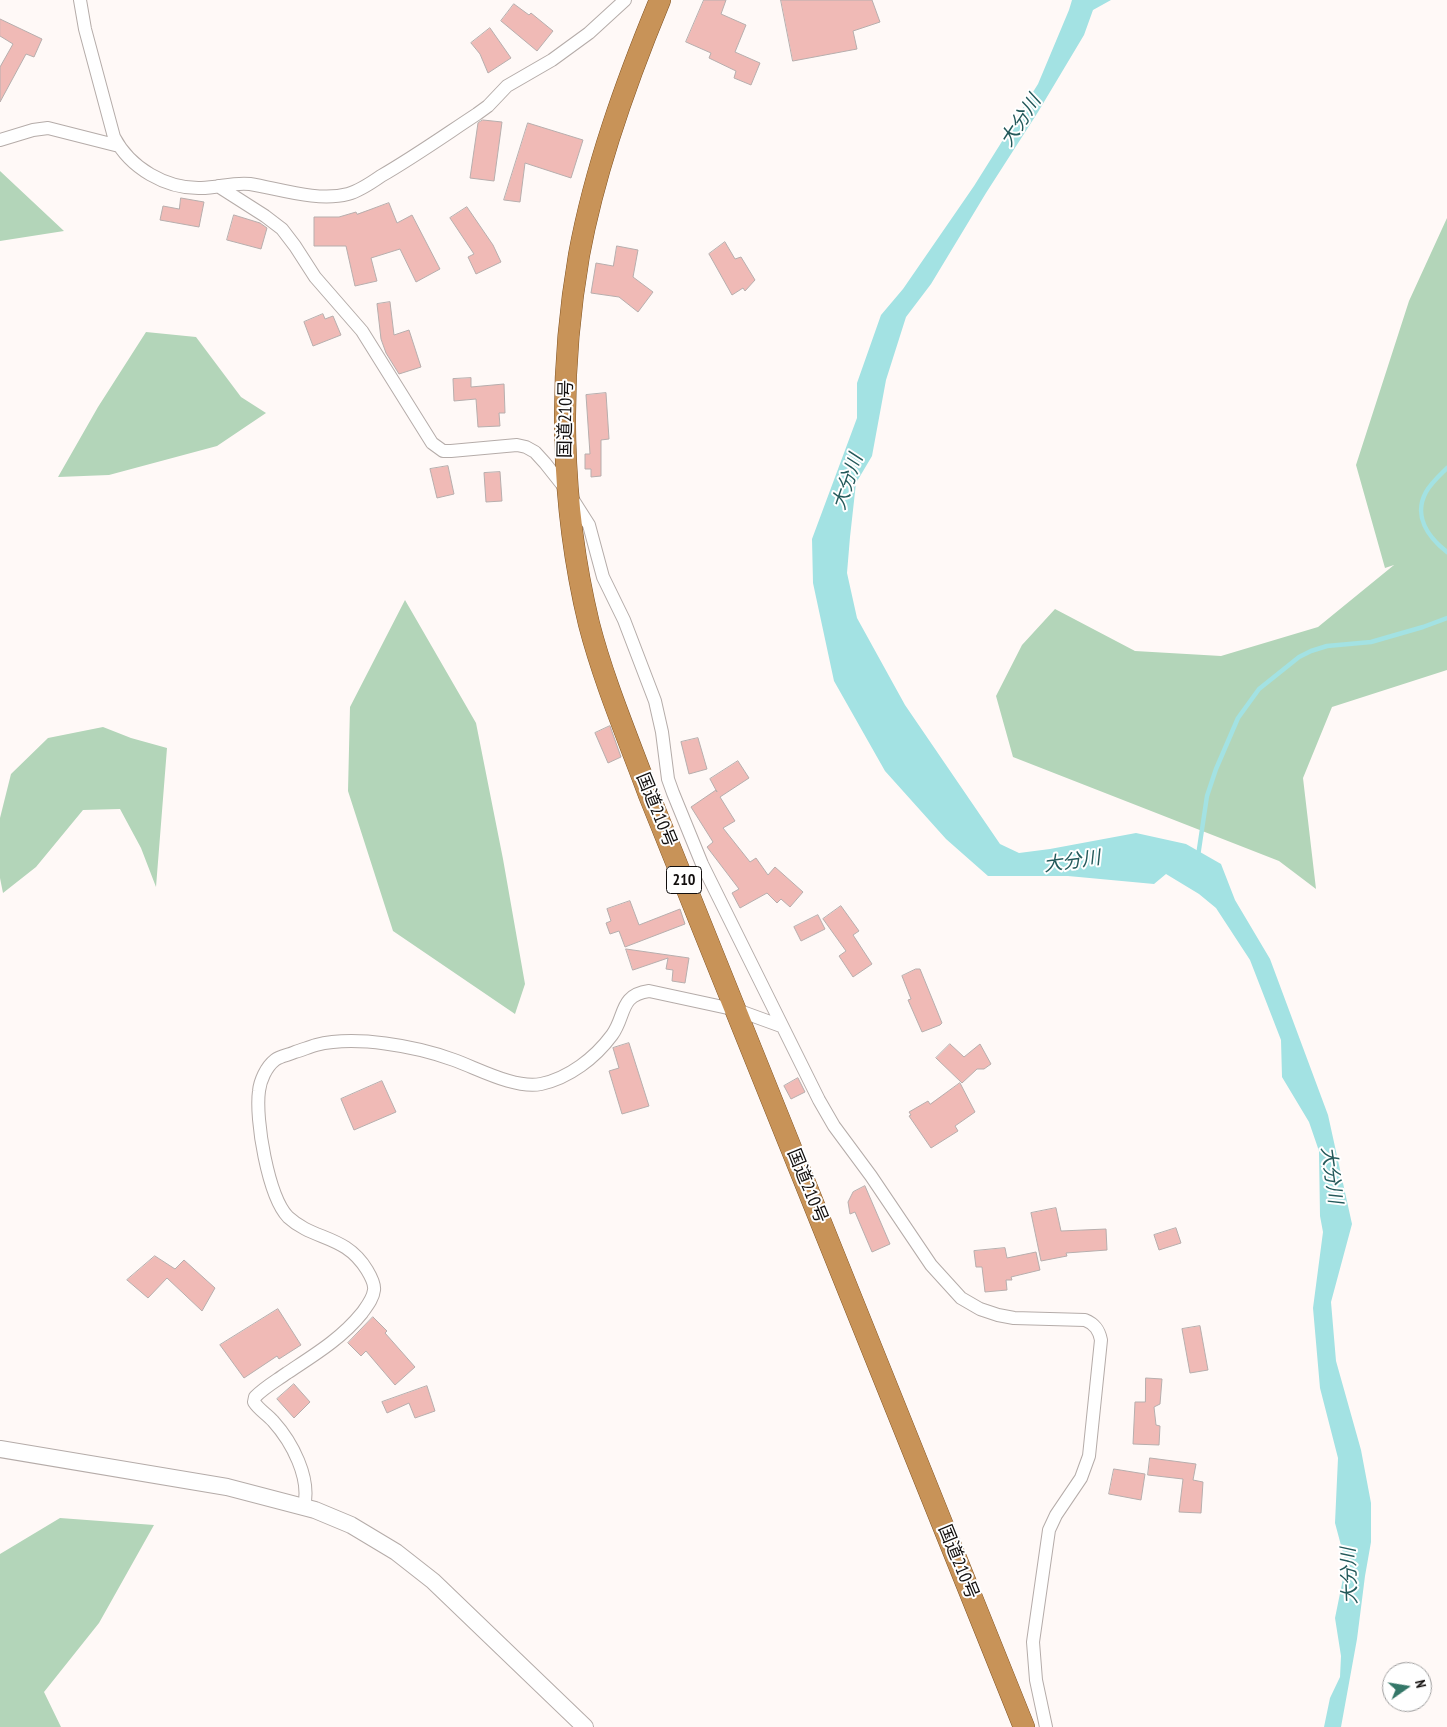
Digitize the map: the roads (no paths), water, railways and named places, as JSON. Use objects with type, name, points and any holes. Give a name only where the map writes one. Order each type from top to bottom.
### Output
[{"type":"highway","name":"国道210号","points":[[660,0],[616,118],[592,198],[580,255],[571,322],[566,393],[565,446],[568,492],[578,567],[589,624],[598,656],[649,795],[1024,1727]]},
{"type":"street","points":[[80,0],[85,29],[110,124],[119,146],[134,163],[166,182],[184,188],[202,188],[238,183],[331,197],[357,190],[390,171],[477,114],[488,106],[506,86],[552,60],[589,33],[625,0]]},
{"type":"street","points":[[0,140],[48,128],[119,146]]},
{"type":"street","points":[[218,186],[282,229],[315,277],[362,331],[423,429],[437,448],[443,451],[451,451],[517,445],[526,447],[535,452],[568,492],[589,525],[603,577],[624,620],[655,701],[662,732],[668,779],[702,864],[819,1100],[834,1126],[871,1176],[931,1265],[961,1298],[987,1312],[1014,1318],[1085,1320],[1095,1326],[1100,1335],[1089,1456],[1081,1478],[1056,1515],[1049,1530],[1034,1632],[1036,1680],[1046,1727]]},
{"type":"street","points":[[304,1506],[306,1497],[303,1480],[292,1445],[272,1419],[257,1407],[254,1402],[255,1396],[347,1331],[370,1303],[374,1289],[369,1273],[361,1260],[350,1250],[335,1241],[306,1229],[288,1216],[275,1196],[268,1173],[258,1116],[259,1090],[264,1074],[275,1060],[316,1044],[360,1040],[426,1052],[451,1059],[516,1083],[535,1085],[564,1077],[585,1062],[611,1037],[625,1005],[636,994],[649,991],[737,1010],[781,1026]]},
{"type":"street","points":[[0,1449],[227,1487],[304,1506],[351,1525],[415,1566],[585,1727]]},
{"type":"water","name":"大分川","points":[[1072,0],[1111,0],[1093,10],[1084,35],[1038,112],[931,284],[906,317],[886,380],[872,456],[856,483],[847,573],[857,618],[905,705],[1000,844],[1019,853],[1136,833],[1186,844],[1221,864],[1235,900],[1270,959],[1328,1115],[1352,1224],[1331,1302],[1336,1361],[1361,1450],[1371,1503],[1371,1542],[1357,1639],[1341,1727],[1324,1727],[1330,1698],[1340,1677],[1341,1656],[1335,1618],[1346,1564],[1335,1523],[1338,1458],[1320,1388],[1313,1308],[1323,1232],[1320,1216],[1319,1151],[1309,1122],[1282,1077],[1281,1040],[1250,960],[1216,908],[1199,894],[1166,874],[1154,884],[1068,876],[988,876],[946,839],[885,771],[834,681],[813,583],[812,539],[857,418],[857,383],[881,315],[903,289],[974,186],[1038,84]]},
{"type":"waterway","points":[[1447,468],[1426,492],[1421,509],[1422,518],[1429,533],[1447,552]]},
{"type":"waterway","points":[[1198,856],[1207,796],[1216,769],[1238,718],[1259,689],[1299,657],[1311,651],[1327,646],[1371,642],[1447,618]]}]
